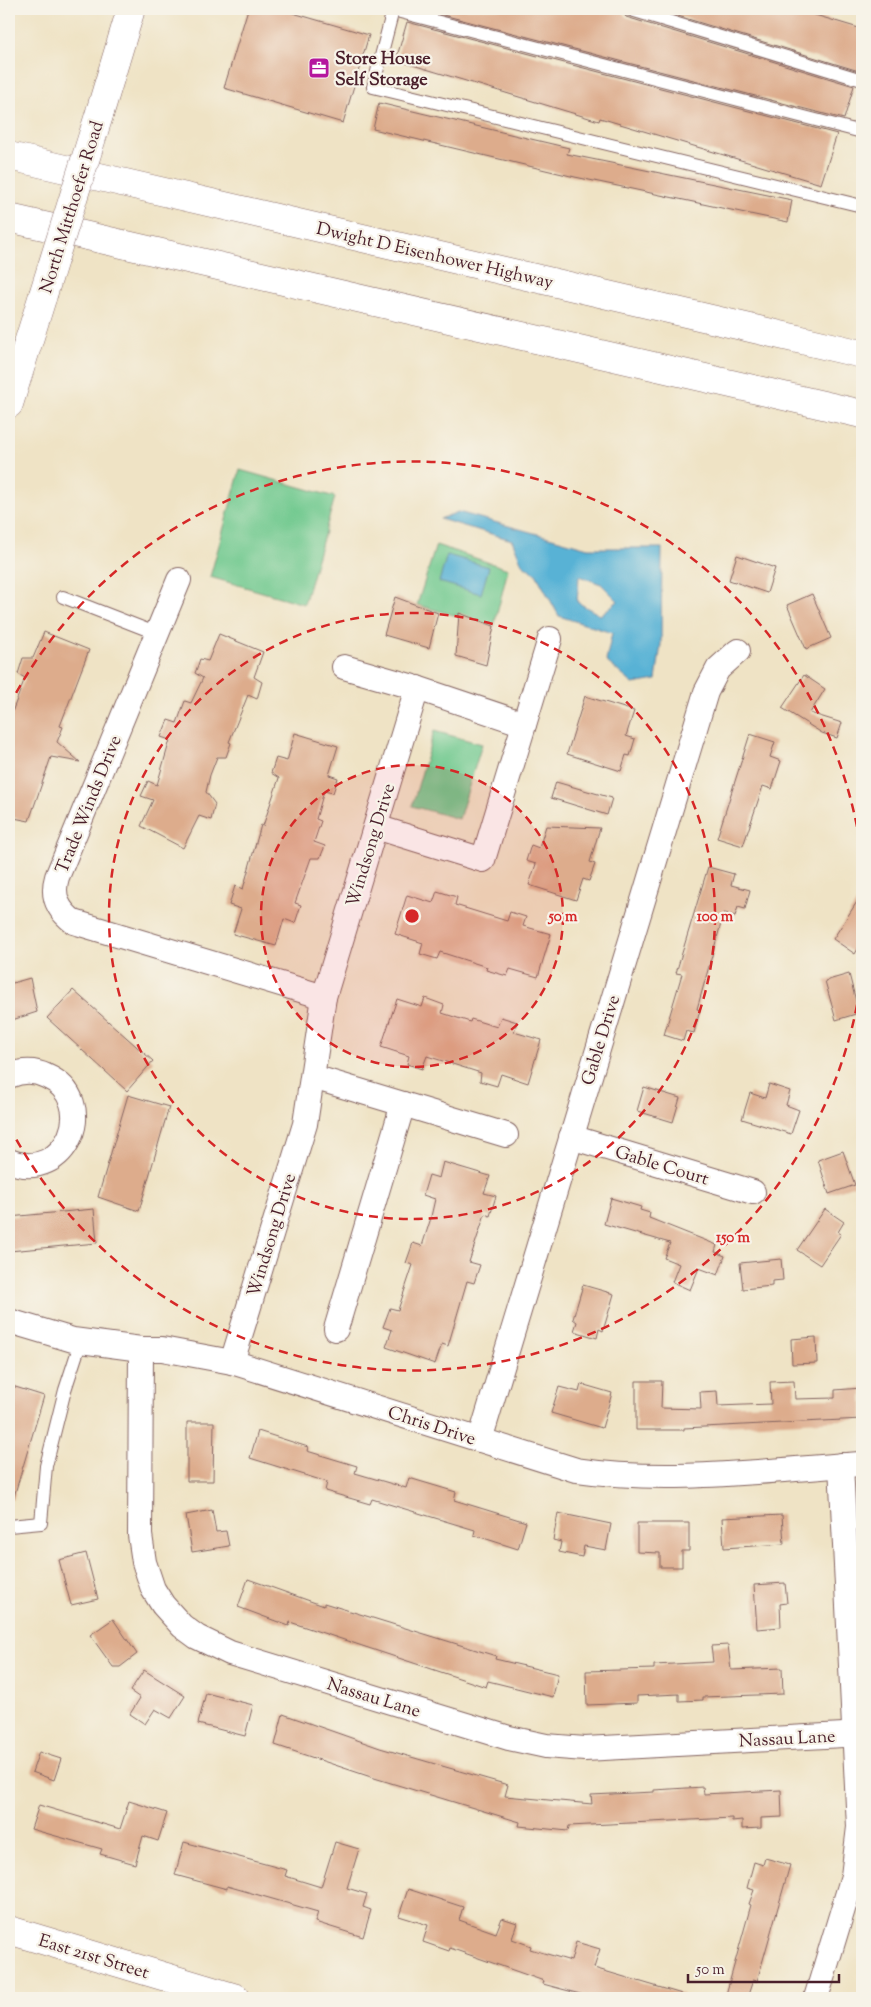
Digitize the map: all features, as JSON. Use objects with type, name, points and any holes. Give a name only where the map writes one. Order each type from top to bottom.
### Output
[{"type":"main road","name":"North Mitthoefer Road","points":[[9,404],[131,9]]},
{"type":"main road","name":"Dwight D Eisenhower Highway","points":[[9,156],[862,354]]},
{"type":"main road","points":[[9,218],[862,414]]},
{"type":"main road","name":"East 21st Street","points":[[9,1930],[236,1998]]},
{"type":"street","name":"Trade Winds Drive","points":[[179,580],[57,878],[55,889],[58,905],[65,915],[74,922],[324,997]]},
{"type":"street","points":[[376,827],[483,860],[550,639]]},
{"type":"street","name":"Gable Drive","points":[[480,1440],[706,692],[718,669],[738,650]]},
{"type":"street","points":[[344,667],[417,688],[524,724]]},
{"type":"street","name":"Windsong Drive","points":[[232,1362],[305,1124],[313,1077],[319,1020],[324,997],[417,688]]},
{"type":"street","points":[[9,1076],[33,1072],[52,1079],[63,1088],[70,1100],[74,1120],[68,1141],[54,1157],[34,1164],[19,1164],[9,1161]]},
{"type":"street","points":[[313,1077],[506,1135]]},
{"type":"street","points":[[336,1329],[404,1104]]},
{"type":"street","name":"Gable Court","points":[[571,1137],[752,1192]]},
{"type":"street","name":"Chris Drive","points":[[9,1321],[81,1341],[142,1349],[162,1349],[232,1362],[576,1470],[631,1477],[674,1477],[852,1464]]},
{"type":"street","name":"Nassau Lane","points":[[142,1349],[140,1545],[146,1571],[158,1597],[182,1626],[196,1637],[230,1653],[509,1738],[546,1746],[585,1749],[859,1735]]},
{"type":"street","points":[[816,1998],[847,1897],[857,1848],[860,1807],[852,1464]]},
{"type":"lane","points":[[862,132],[391,9],[373,87],[862,206]]},
{"type":"lane","points":[[628,9],[862,80]]},
{"type":"lane","points":[[63,597],[158,634]]},
{"type":"lane","points":[[9,1526],[41,1523],[46,1466],[65,1390],[81,1341]]},
{"type":"green space","points":[[240,470],[335,497],[304,604],[210,577]]},
{"type":"green space","points":[[436,545],[508,569],[494,626],[417,605]]},
{"type":"green space","points":[[434,731],[482,744],[459,819],[412,806]]},
{"type":"water","points":[[458,512],[588,548],[662,548],[661,644],[656,680],[633,684],[606,661],[612,633],[559,616],[536,574],[522,564],[512,540],[440,519]],"holes":[[[579,576],[601,584],[618,601],[600,615],[577,602]]]},
{"type":"water","points":[[447,555],[489,567],[481,594],[439,582]]},
{"type":"building","points":[[248,9],[279,9],[369,35],[343,123],[224,88]]},
{"type":"building","points":[[420,9],[620,9],[626,17],[854,86],[844,119]]},
{"type":"building","points":[[655,9],[795,9],[862,29],[862,60],[859,71]]},
{"type":"building","points":[[407,22],[837,134],[821,184],[600,118],[599,121],[396,60]]},
{"type":"building","points":[[379,103],[569,148],[567,154],[792,200],[788,222],[575,177],[373,129]]},
{"type":"building","points":[[737,555],[775,568],[767,593],[729,580]]},
{"type":"building","points":[[812,594],[831,638],[806,649],[787,605]]},
{"type":"building","points":[[395,597],[438,613],[429,648],[384,635]]},
{"type":"building","points":[[459,613],[494,626],[486,665],[456,656]]},
{"type":"building","points":[[44,632],[89,650],[60,726],[63,727],[57,742],[80,762],[51,757],[29,821],[9,817],[9,720],[25,678],[18,674],[23,658],[33,658]]},
{"type":"building","points":[[219,634],[263,652],[254,677],[262,682],[257,699],[248,695],[229,742],[231,743],[226,757],[217,757],[210,775],[206,792],[215,804],[211,820],[199,816],[183,848],[141,826],[153,800],[141,796],[148,781],[157,785],[170,740],[161,737],[168,720],[177,723],[185,701],[191,703],[203,678],[195,673],[200,659],[208,661]]},
{"type":"building","points":[[804,675],[825,689],[810,713],[842,723],[837,738],[822,733],[782,708]]},
{"type":"building","points":[[585,696],[634,711],[626,736],[635,739],[630,756],[626,755],[621,771],[567,754]]},
{"type":"building","points":[[295,733],[338,746],[329,775],[338,778],[333,793],[324,791],[316,819],[321,821],[314,842],[325,846],[320,858],[311,858],[295,903],[301,905],[295,923],[284,919],[276,946],[233,934],[241,909],[229,905],[235,886],[243,889],[261,825],[263,826],[279,778],[271,773],[276,758],[287,761]]},
{"type":"building","points":[[750,734],[775,742],[770,757],[781,761],[772,789],[763,786],[743,846],[717,838]]},
{"type":"building","points":[[556,782],[612,798],[607,815],[551,798]]},
{"type":"building","points":[[546,826],[600,828],[590,862],[595,864],[589,881],[583,879],[576,900],[529,885],[536,864],[526,861],[531,845],[539,848]]},
{"type":"building","points":[[708,867],[734,874],[731,885],[750,890],[745,909],[738,907],[735,916],[724,913],[697,1009],[700,1010],[694,1033],[686,1031],[683,1041],[664,1035],[682,974],[676,973]]},
{"type":"building","points":[[437,891],[457,897],[455,905],[507,921],[510,912],[526,917],[523,926],[551,934],[538,977],[510,969],[507,976],[486,970],[487,967],[440,952],[437,959],[420,954],[423,943],[395,934],[407,895],[433,903]]},
{"type":"building","points":[[862,894],[862,942],[855,954],[833,939]]},
{"type":"building","points":[[849,974],[859,1013],[836,1020],[825,981]]},
{"type":"building","points":[[30,978],[37,1012],[9,1021],[9,984]]},
{"type":"building","points":[[73,990],[153,1061],[127,1091],[47,1018]]},
{"type":"building","points":[[425,998],[444,1005],[442,1013],[470,1022],[471,1019],[497,1027],[501,1017],[517,1022],[514,1032],[541,1040],[528,1083],[501,1074],[497,1086],[480,1081],[481,1073],[427,1056],[422,1069],[407,1064],[409,1056],[381,1047],[397,999],[422,1007]]},
{"type":"building","points":[[769,1084],[790,1091],[786,1105],[799,1110],[791,1134],[742,1119],[750,1093],[765,1098]]},
{"type":"building","points":[[644,1087],[680,1098],[673,1122],[637,1111]]},
{"type":"building","points":[[128,1095],[169,1107],[139,1211],[98,1197]]},
{"type":"building","points":[[843,1151],[855,1185],[829,1194],[818,1160]]},
{"type":"building","points":[[443,1162],[490,1176],[484,1193],[496,1196],[490,1216],[485,1214],[469,1262],[480,1265],[474,1283],[467,1281],[448,1346],[442,1344],[435,1364],[386,1347],[392,1330],[383,1327],[390,1308],[398,1310],[413,1265],[406,1263],[413,1243],[422,1246],[435,1199],[423,1195],[429,1175],[439,1178]]},
{"type":"building","points":[[611,1198],[641,1207],[640,1210],[650,1213],[649,1218],[717,1245],[715,1252],[725,1256],[718,1275],[699,1268],[690,1290],[672,1282],[679,1264],[664,1258],[670,1243],[604,1224]]},
{"type":"building","points":[[94,1209],[97,1243],[9,1251],[9,1217]]},
{"type":"building","points":[[825,1209],[844,1222],[838,1232],[841,1234],[820,1265],[797,1250]]},
{"type":"building","points":[[781,1259],[783,1280],[772,1281],[772,1286],[743,1289],[740,1263]]},
{"type":"building","points":[[583,1285],[614,1294],[603,1331],[599,1329],[597,1338],[574,1331],[577,1322],[573,1319]]},
{"type":"building","points":[[816,1337],[817,1363],[792,1364],[791,1339]]},
{"type":"building","points":[[636,1381],[662,1381],[661,1408],[701,1409],[700,1392],[717,1391],[718,1406],[771,1404],[770,1382],[794,1381],[795,1399],[835,1398],[835,1390],[862,1388],[862,1419],[684,1428],[684,1430],[636,1430]]},
{"type":"building","points":[[581,1384],[612,1393],[602,1428],[551,1413],[559,1387],[579,1392]]},
{"type":"building","points":[[9,1385],[44,1396],[13,1500],[9,1499]]},
{"type":"building","points":[[187,1422],[214,1422],[213,1481],[187,1481]]},
{"type":"building","points":[[258,1431],[308,1447],[307,1451],[357,1466],[355,1473],[406,1488],[409,1478],[456,1492],[454,1500],[526,1522],[518,1549],[474,1535],[475,1530],[372,1499],[370,1504],[325,1491],[327,1482],[250,1458]]},
{"type":"building","points":[[212,1510],[216,1532],[226,1531],[229,1546],[192,1552],[186,1515]]},
{"type":"building","points":[[558,1513],[611,1524],[606,1550],[584,1546],[582,1557],[559,1552],[561,1542],[553,1540]]},
{"type":"building","points":[[782,1515],[784,1544],[724,1548],[722,1518]]},
{"type":"building","points":[[637,1523],[689,1523],[689,1551],[682,1551],[682,1567],[660,1567],[660,1553],[637,1552]]},
{"type":"building","points":[[86,1553],[98,1599],[71,1605],[59,1560]]},
{"type":"building","points":[[248,1579],[324,1606],[324,1603],[496,1656],[495,1659],[558,1674],[553,1697],[488,1681],[486,1687],[290,1622],[289,1626],[238,1607]]},
{"type":"building","points":[[785,1583],[787,1603],[780,1604],[781,1627],[757,1629],[754,1585]]},
{"type":"building","points":[[113,1619],[137,1654],[120,1667],[113,1667],[90,1635]]},
{"type":"building","points":[[728,1645],[731,1670],[782,1668],[783,1694],[703,1697],[703,1700],[679,1701],[679,1694],[637,1696],[637,1703],[587,1705],[586,1671],[654,1669],[654,1665],[713,1662],[711,1646]]},
{"type":"building","points":[[144,1670],[185,1696],[171,1718],[155,1709],[145,1724],[130,1714],[140,1698],[130,1691]]},
{"type":"building","points":[[206,1693],[253,1705],[245,1736],[198,1724]]},
{"type":"building","points":[[283,1714],[380,1748],[508,1785],[505,1796],[592,1804],[591,1795],[654,1792],[654,1790],[703,1787],[704,1794],[781,1790],[782,1817],[761,1818],[761,1828],[742,1829],[742,1820],[732,1821],[732,1818],[569,1826],[568,1831],[519,1826],[520,1822],[371,1777],[275,1745]]},
{"type":"building","points":[[39,1752],[61,1759],[54,1780],[32,1772]]},
{"type":"building","points":[[129,1801],[167,1813],[158,1841],[143,1836],[135,1864],[100,1854],[102,1849],[31,1829],[39,1805],[120,1829]]},
{"type":"building","points":[[184,1842],[287,1870],[285,1876],[321,1887],[335,1842],[359,1849],[347,1888],[367,1894],[363,1907],[371,1910],[363,1937],[315,1922],[318,1912],[227,1886],[227,1889],[175,1875]]},
{"type":"building","points":[[765,1858],[790,1865],[757,1981],[753,1980],[747,1998],[725,1998],[751,1905],[749,1904],[754,1890],[747,1888],[754,1862],[763,1865]]},
{"type":"building","points":[[408,1889],[463,1907],[459,1920],[496,1933],[502,1918],[517,1923],[512,1939],[531,1946],[530,1949],[571,1961],[576,1942],[600,1949],[594,1968],[682,1994],[682,1998],[595,1998],[543,1984],[544,1981],[450,1948],[449,1951],[423,1942],[428,1925],[399,1916]]},
{"type":"place","name":"Store House Self Storage","points":[[319,68]]}]
